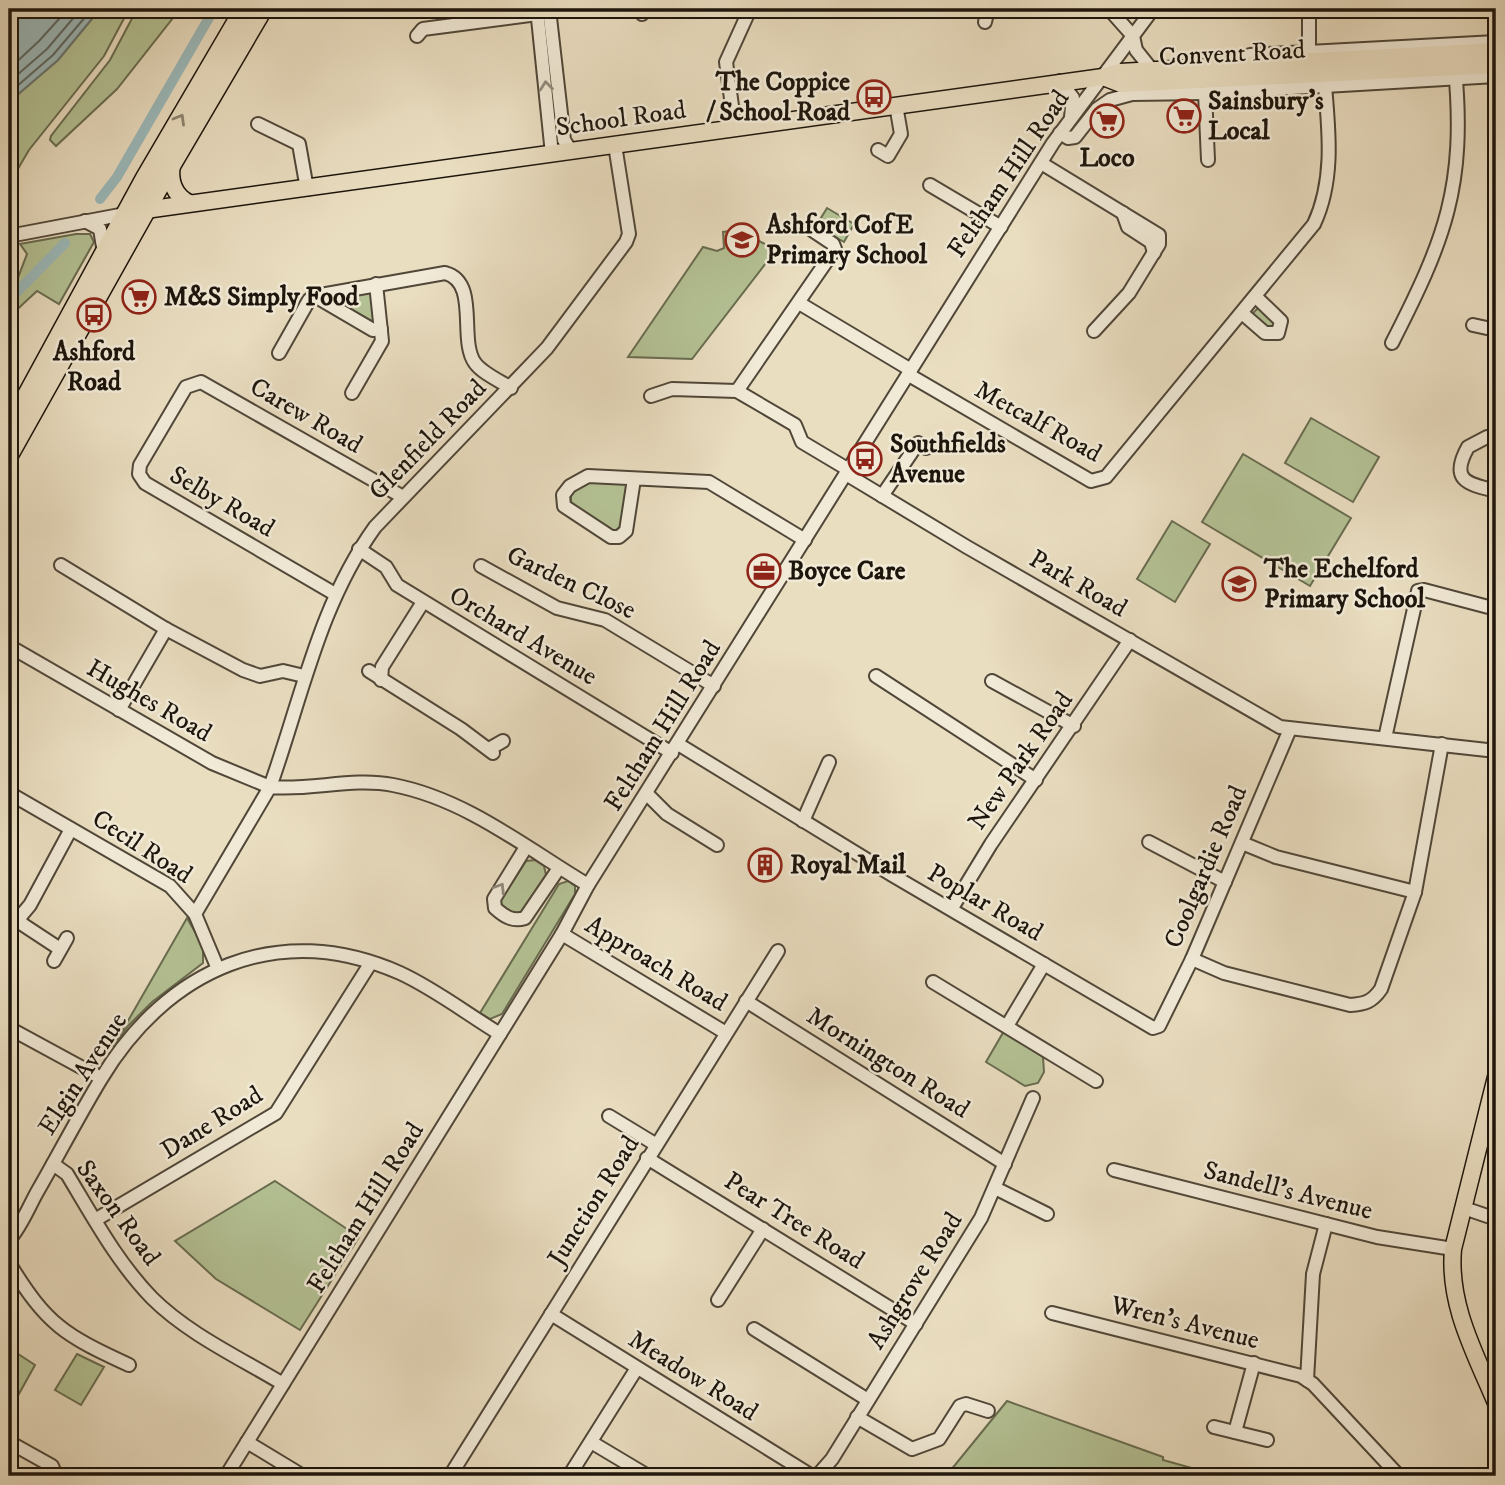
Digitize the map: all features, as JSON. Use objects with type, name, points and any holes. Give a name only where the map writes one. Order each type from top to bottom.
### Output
[{"type":"highway","points":[[9,428],[125,214],[244,9]]},
{"type":"highway","points":[[9,455],[172,164],[263,9]]},
{"type":"main road","name":"Convent Road","points":[[1102,77],[1121,72],[1496,51]]},
{"type":"main road","name":"Convent Road","points":[[1102,77],[1121,84],[1325,80],[1455,72],[1496,65]]},
{"type":"main road","name":"School Road","points":[[125,214],[1102,77]]},
{"type":"main road","points":[[172,164],[172,183],[176,192],[189,203]]},
{"type":"main road","points":[[1496,1077],[1453,1250],[1453,1293],[1490,1371],[1496,1403]]},
{"type":"street","points":[[735,128],[726,62],[750,9]]},
{"type":"street","points":[[985,22],[988,9]]},
{"type":"street","points":[[1109,9],[1133,36],[1136,50],[1152,70]]},
{"type":"street","name":"Feltham Hill Road","points":[[226,1476],[562,933],[588,885],[1041,163],[1060,133],[1153,9]]},
{"type":"street","points":[[1309,9],[1309,51]]},
{"type":"street","points":[[417,36],[423,29],[543,11]]},
{"type":"street","points":[[543,11],[564,141],[571,151]]},
{"type":"street","points":[[543,11],[552,154]]},
{"type":"street","name":"Convent Road","points":[[1233,67],[1250,55],[1496,42]]},
{"type":"street","points":[[1392,343],[1423,283],[1449,216],[1458,146],[1455,72]]},
{"type":"street","name":"Convent Road","points":[[1455,72],[1496,76]]},
{"type":"street","name":"Convent Road","points":[[1060,133],[1068,138],[1075,137],[1097,109],[1110,100],[1132,94],[1205,93],[1325,80]]},
{"type":"street","name":"Metcalf Road","points":[[910,372],[1091,481],[1100,481],[1305,238],[1321,208],[1329,165],[1325,80]]},
{"type":"street","points":[[1060,81],[1073,98],[1070,120]]},
{"type":"street","points":[[1205,93],[1208,160]]},
{"type":"street","points":[[878,150],[888,156],[901,134],[896,105]]},
{"type":"street","points":[[258,124],[299,144],[307,189]]},
{"type":"street","name":"Glenfield Road","points":[[195,914],[271,787],[303,676],[335,594],[359,549],[403,497],[547,348],[626,242],[629,234],[615,145]]},
{"type":"street","points":[[1041,163],[1123,213],[1128,227],[1151,243],[1154,253],[1129,293],[1094,331]]},
{"type":"street","points":[[930,185],[1001,227]]},
{"type":"street","points":[[9,236],[125,214]]},
{"type":"street","points":[[85,221],[100,229],[104,253]]},
{"type":"street","points":[[737,391],[835,249],[834,244],[812,230]]},
{"type":"street","points":[[279,353],[309,300],[315,296],[376,284],[452,275],[463,290],[471,354],[475,364],[511,388]]},
{"type":"street","points":[[352,393],[382,341],[376,284]]},
{"type":"street","points":[[315,296],[373,330],[381,329]]},
{"type":"street","points":[[1242,313],[1265,333],[1278,333],[1281,321],[1255,297]]},
{"type":"street","points":[[799,303],[910,372]]},
{"type":"street","points":[[1474,325],[1496,330]]},
{"type":"street","name":"Carew Road","points":[[186,387],[201,382],[403,497]]},
{"type":"street","name":"Selby Road","points":[[186,387],[140,465],[139,474],[145,483],[335,594]]},
{"type":"street","points":[[651,396],[672,389],[737,391],[794,425],[802,442],[848,472]]},
{"type":"street","points":[[1487,437],[1468,447],[1459,469],[1462,478],[1469,484],[1496,491]]},
{"type":"street","points":[[882,496],[918,443],[926,448]]},
{"type":"street","name":"Park Road","points":[[848,472],[882,496],[1280,727],[1496,751]]},
{"type":"street","points":[[634,478],[626,531],[619,537],[611,537],[564,506],[563,495],[570,486],[588,476],[634,478],[709,482],[805,540]]},
{"type":"street","name":"Orchard Avenue","points":[[359,549],[376,558],[386,567],[397,585],[423,602],[675,749]]},
{"type":"street","points":[[61,565],[166,629],[248,673],[260,676],[283,671],[303,676]]},
{"type":"street","name":"Garden Close","points":[[481,566],[557,608],[605,620],[714,686]]},
{"type":"street","points":[[1385,738],[1418,592],[1424,590],[1496,609]]},
{"type":"street","points":[[382,680],[382,667],[423,602]]},
{"type":"street","points":[[120,710],[166,629]]},
{"type":"street","name":"New Park Road","points":[[952,908],[991,844],[1074,726],[1130,640]]},
{"type":"street","name":"Hughes Road","points":[[9,646],[212,764],[271,787]]},
{"type":"street","points":[[369,671],[491,751],[503,741]]},
{"type":"street","points":[[876,676],[1036,780]]},
{"type":"street","points":[[992,681],[1074,726]]},
{"type":"street","name":"Coolgardie Road","points":[[1161,1023],[1192,959],[1290,729]]},
{"type":"street","points":[[1192,959],[1236,976],[1350,1005],[1364,1004],[1375,998],[1381,989],[1415,892],[1442,744]]},
{"type":"street","name":"Poplar Road","points":[[675,749],[952,908],[1150,1027],[1156,1028],[1161,1023]]},
{"type":"street","points":[[803,821],[829,762]]},
{"type":"street","points":[[271,787],[296,789],[349,782],[392,785],[451,803],[588,885]]},
{"type":"street","name":"Cecil Road","points":[[9,793],[170,886],[195,914],[218,968]]},
{"type":"street","points":[[647,794],[667,814],[717,845]]},
{"type":"street","points":[[60,949],[14,918],[30,905],[71,829]]},
{"type":"street","points":[[1149,842],[1225,882]]},
{"type":"street","points":[[1242,842],[1276,858],[1415,892]]},
{"type":"street","points":[[526,847],[494,899],[495,908],[505,916],[517,920],[525,918],[559,868]]},
{"type":"street","name":"Approach Road","points":[[562,933],[726,1033]]},
{"type":"street","name":"Junction Road","points":[[450,1476],[778,951]]},
{"type":"street","name":"Elgin Avenue","points":[[9,1240],[101,1078],[128,1037],[164,1001],[218,968],[280,952],[325,953],[399,973],[500,1034]]},
{"type":"street","name":"Dane Road","points":[[95,1220],[276,1113],[370,964]]},
{"type":"street","points":[[1007,1026],[1044,964]]},
{"type":"street","points":[[950,992],[957,980]]},
{"type":"street","points":[[933,982],[1096,1081]]},
{"type":"street","name":"Mornington Road","points":[[746,1001],[1004,1164]]},
{"type":"street","points":[[9,1028],[101,1078]]},
{"type":"street","name":"Ashgrove Road","points":[[814,1476],[858,1418],[981,1218],[1033,1098]]},
{"type":"street","points":[[609,1116],[655,1144]]},
{"type":"street","name":"Pear Tree Road","points":[[647,1158],[916,1324]]},
{"type":"street","name":"Saxon Road","points":[[53,1164],[66,1174],[122,1264],[153,1299],[180,1321],[283,1384]]},
{"type":"street","name":"Sandell's Avenue","points":[[1114,1170],[1377,1237],[1453,1250]]},
{"type":"street","points":[[995,1188],[1047,1215]]},
{"type":"street","points":[[1464,1208],[1496,1219]]},
{"type":"street","points":[[1307,1380],[1313,1274],[1326,1224]]},
{"type":"street","points":[[718,1300],[763,1229]]},
{"type":"street","points":[[9,1263],[34,1304],[56,1326],[86,1346],[129,1365]]},
{"type":"street","name":"Wren's Avenue","points":[[1052,1313],[1254,1363],[1307,1380],[1399,1476]]},
{"type":"street","name":"Meadow Road","points":[[551,1314],[814,1476]]},
{"type":"street","points":[[754,1329],[868,1400]]},
{"type":"street","points":[[1236,1432],[1254,1363]]},
{"type":"street","points":[[569,1476],[638,1368]]},
{"type":"street","points":[[858,1418],[912,1449],[939,1439],[960,1406],[966,1404],[988,1411]]},
{"type":"street","points":[[1214,1427],[1267,1440]]},
{"type":"street","points":[[591,1441],[648,1476]]},
{"type":"street","points":[[9,1442],[52,1466],[56,1476]]},
{"type":"street","points":[[247,1442],[303,1476]]},
{"type":"green space","points":[[100,9],[129,9],[104,56],[29,150],[9,184],[9,102],[58,60]]},
{"type":"green space","points":[[137,9],[180,9],[117,89],[56,146],[50,140],[51,136],[110,60]]},
{"type":"green space","points":[[827,208],[854,224],[844,242],[816,226]]},
{"type":"green space","points":[[739,230],[776,250],[692,359],[628,357],[703,247],[717,251],[724,248],[723,232]]},
{"type":"green space","points":[[90,234],[94,242],[59,304],[37,291],[9,317],[9,305],[66,246],[63,241],[9,296],[9,287],[14,288],[27,254],[20,244]]},
{"type":"green space","points":[[366,290],[373,293],[376,319],[372,321],[338,302],[339,295]]},
{"type":"green space","points":[[1258,308],[1276,322],[1272,333],[1251,315]]},
{"type":"green space","points":[[1311,418],[1379,457],[1353,502],[1285,463]]},
{"type":"green space","points":[[1243,454],[1351,518],[1310,586],[1202,522]]},
{"type":"green space","points":[[623,481],[629,485],[623,524],[615,531],[571,507],[571,492],[584,482]]},
{"type":"green space","points":[[1172,521],[1210,544],[1175,602],[1137,579]]},
{"type":"green space","points":[[535,860],[544,866],[546,875],[522,912],[512,914],[502,908],[501,900],[526,861]]},
{"type":"green space","points":[[568,881],[575,886],[575,894],[502,1014],[490,1019],[480,1013],[559,884]]},
{"type":"green space","points":[[187,918],[203,946],[203,963],[152,1002],[128,1026],[113,1047]]},
{"type":"green space","points":[[1004,1031],[1043,1057],[1044,1072],[1038,1083],[1025,1086],[986,1062]]},
{"type":"green space","points":[[275,1181],[359,1237],[300,1330],[216,1279],[175,1241]]},
{"type":"green space","points":[[9,1348],[35,1365],[15,1401],[9,1397]]},
{"type":"green space","points":[[77,1354],[104,1367],[81,1405],[55,1390]]},
{"type":"green space","points":[[1007,1401],[1163,1457],[1163,1460],[1220,1476],[946,1476]]},
{"type":"water","points":[[9,9],[100,9],[58,60],[9,102]]},
{"type":"waterway","points":[[100,199],[117,177],[214,9]]},
{"type":"waterway","points":[[9,300],[65,243]]},
{"type":"place","name":"The Coppice / School Road","points":[[874,97]]},
{"type":"place","name":"Sainsbury's Local","points":[[1184,116]]},
{"type":"place","name":"Loco","points":[[1107,121]]},
{"type":"place","name":"Ashford CofE Primary School","points":[[742,240]]},
{"type":"place","name":"M&S Simply Food","points":[[139,297]]},
{"type":"place","name":"Ashford Road","points":[[94,315]]},
{"type":"place","name":"Southfields Avenue","points":[[865,459]]},
{"type":"place","name":"Boyce Care","points":[[764,571]]},
{"type":"place","name":"The Echelford Primary School","points":[[1239,584]]},
{"type":"place","name":"Royal Mail","points":[[765,865]]}]
